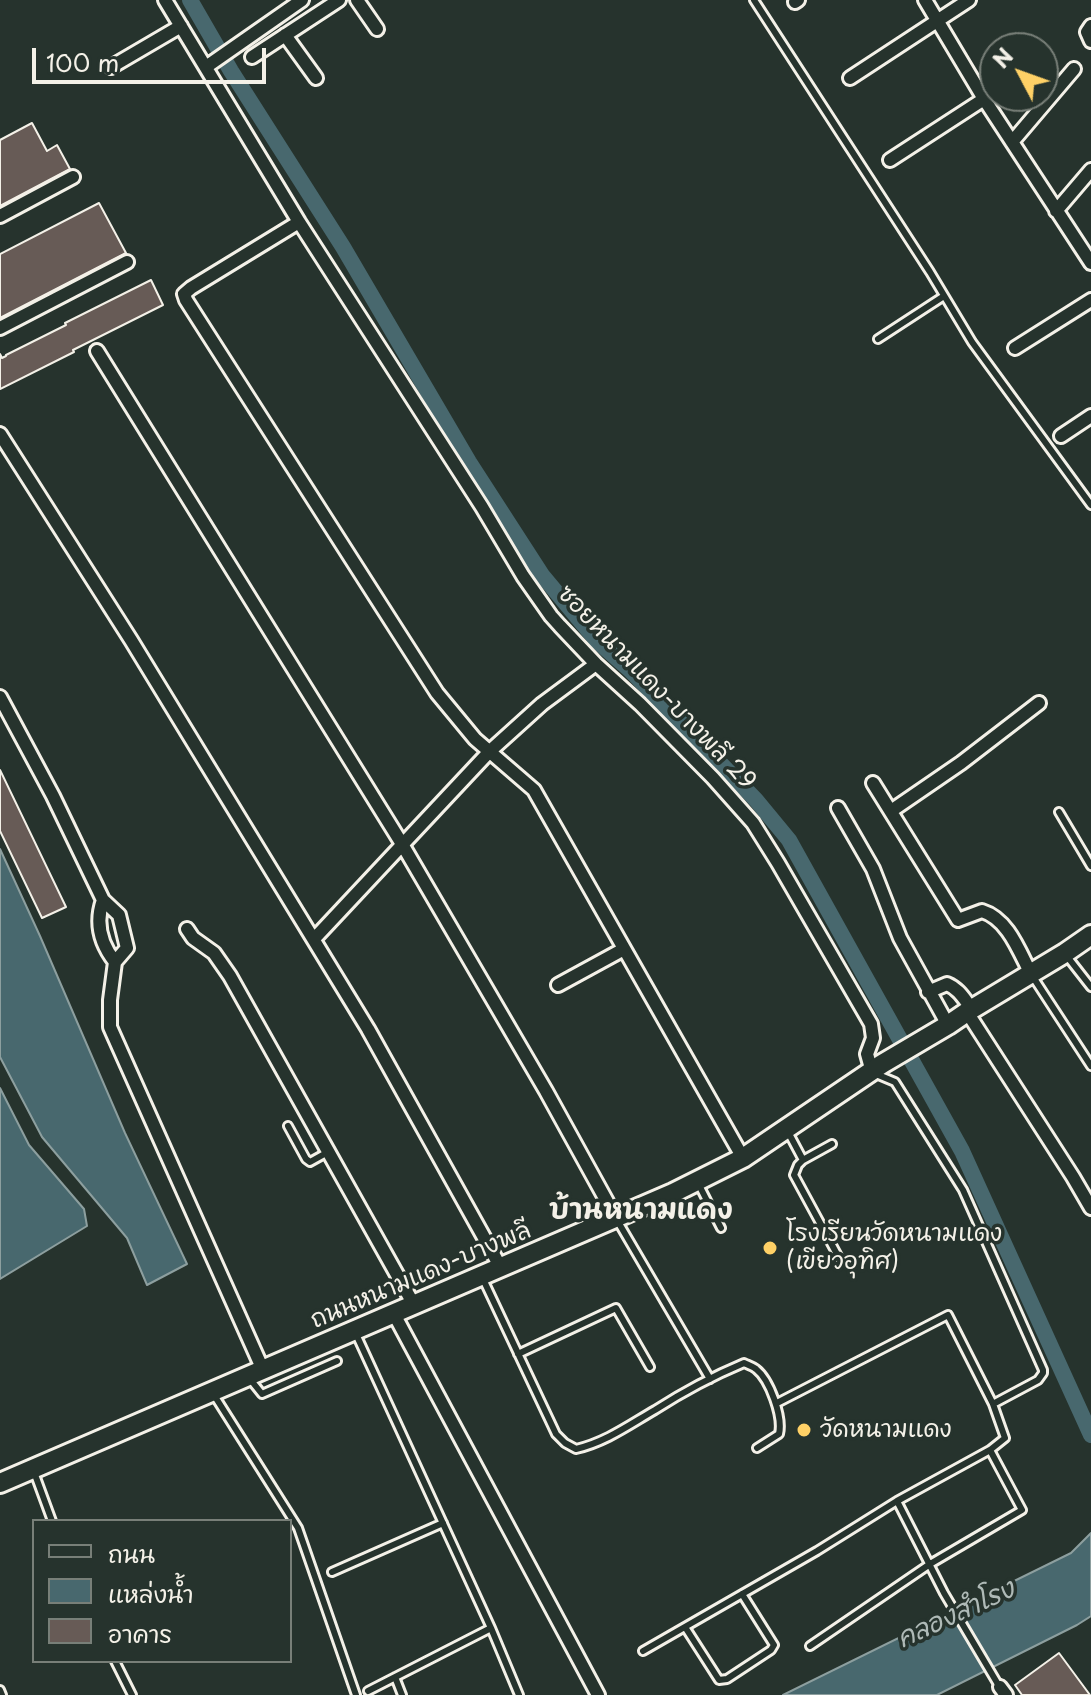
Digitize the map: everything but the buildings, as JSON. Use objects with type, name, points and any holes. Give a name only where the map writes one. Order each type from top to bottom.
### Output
[{"type":"main road","name":"ถนนหนามแดง-บางพลี","points":[[0,1483],[616,1218],[743,1158],[877,1068],[1091,935]]},
{"type":"street","name":"ซอยหนามแดง-บางพลี 29","points":[[165,0],[299,222],[551,616],[713,778],[753,823],[871,1024],[873,1038],[867,1054],[877,1068]]},
{"type":"street","points":[[206,67],[302,0]]},
{"type":"street","points":[[252,57],[339,0]]},
{"type":"street","points":[[357,0],[377,29]]},
{"type":"street","points":[[925,0],[979,90]]},
{"type":"street","points":[[850,78],[969,0]]},
{"type":"street","points":[[111,67],[181,26]]},
{"type":"street","points":[[1091,26],[1087,32],[1091,41]]},
{"type":"street","points":[[285,35],[316,78]]},
{"type":"street","points":[[1012,142],[1074,69]]},
{"type":"street","points":[[890,160],[979,102]]},
{"type":"street","points":[[992,112],[1091,263]]},
{"type":"street","points":[[1056,211],[1091,170]]},
{"type":"street","points":[[0,216],[73,177]]},
{"type":"street","points":[[299,222],[191,288],[184,294],[186,300],[437,693],[475,739],[534,790],[743,1158]]},
{"type":"street","points":[[0,328],[127,262]]},
{"type":"street","points":[[1015,348],[1091,300]]},
{"type":"street","points":[[97,351],[402,844],[616,1218]]},
{"type":"street","points":[[1061,436],[1091,416]]},
{"type":"street","points":[[0,434],[131,640],[314,939],[368,1029],[501,1268]]},
{"type":"street","points":[[314,939],[490,751],[542,704],[596,664]]},
{"type":"street","points":[[0,697],[53,796],[103,900],[119,915],[127,948],[115,962],[110,1027],[209,1245],[256,1373]]},
{"type":"street","points":[[891,811],[961,763],[1039,703]]},
{"type":"street","points":[[873,783],[958,920],[982,911],[992,914],[1002,923],[1031,974]]},
{"type":"street","points":[[838,808],[873,869],[895,928],[948,1025]]},
{"type":"street","points":[[103,900],[97,916],[104,949],[115,962]]},
{"type":"street","points":[[187,929],[193,938],[214,953],[230,976],[414,1305]]},
{"type":"street","points":[[558,985],[624,949]]},
{"type":"street","points":[[928,992],[947,984],[957,989],[1091,1208]]},
{"type":"street","points":[[394,1314],[598,1695]]},
{"type":"lane","points":[[754,0],[980,353],[1091,505]]},
{"type":"lane","points":[[878,339],[944,296]]},
{"type":"lane","points":[[1059,812],[1091,866]]},
{"type":"lane","points":[[1065,953],[1091,987]]},
{"type":"lane","points":[[1031,974],[1091,1066]]},
{"type":"lane","points":[[877,1068],[895,1082],[963,1190],[1043,1370],[1038,1380],[993,1404]]},
{"type":"lane","points":[[288,1126],[310,1162],[329,1152]]},
{"type":"lane","points":[[787,1129],[803,1160]]},
{"type":"lane","points":[[832,1144],[803,1160],[794,1175],[838,1256]]},
{"type":"lane","points":[[697,1181],[721,1228]]},
{"type":"lane","points":[[616,1218],[710,1379]]},
{"type":"lane","points":[[481,1276],[556,1434],[565,1443],[576,1449],[598,1444],[666,1403],[744,1363],[758,1370],[777,1403],[781,1426],[779,1434],[757,1448]]},
{"type":"lane","points":[[518,1354],[616,1308],[650,1367]]},
{"type":"lane","points":[[643,1651],[897,1501],[990,1450],[1005,1438],[993,1404],[948,1315],[777,1403]]},
{"type":"lane","points":[[355,1331],[519,1695]]},
{"type":"lane","points":[[256,1373],[262,1394],[337,1361]]},
{"type":"lane","points":[[212,1392],[298,1528],[356,1695]]},
{"type":"lane","points":[[810,1646],[930,1564],[1022,1510],[990,1450]]},
{"type":"lane","points":[[33,1469],[51,1519]]},
{"type":"lane","points":[[897,1501],[944,1593],[1003,1691]]},
{"type":"lane","points":[[332,1572],[443,1523]]},
{"type":"lane","points":[[685,1627],[719,1680],[727,1679],[774,1645],[742,1594]]},
{"type":"lane","points":[[368,1691],[491,1628]]},
{"type":"lane","points":[[116,1663],[132,1695]]},
{"type":"lane","points":[[395,1677],[402,1695]]},
{"type":"water","points":[[0,849],[125,1133],[187,1264],[147,1285],[127,1238],[42,1137],[0,1057]]},
{"type":"water","points":[[0,1088],[29,1145],[84,1209],[87,1226],[0,1279]]},
{"type":"water","name":"คลองสำโรง","points":[[1091,1533],[1091,1616],[1077,1625],[937,1695],[783,1695],[1071,1553]]},
{"type":"waterway","points":[[190,0],[231,71],[343,247],[469,462],[542,575],[597,641],[630,670],[756,800],[789,840],[962,1151],[1091,1435]]},
{"type":"place","name":"โรงเรียนวัดหนามแดง (เขียวอุทิศ)","points":[[770,1248]]},
{"type":"place","name":"วัดหนามแดง","points":[[804,1430]]},
{"type":"district","name":"บ้านหนามแดง","points":[[641,1211]]}]
